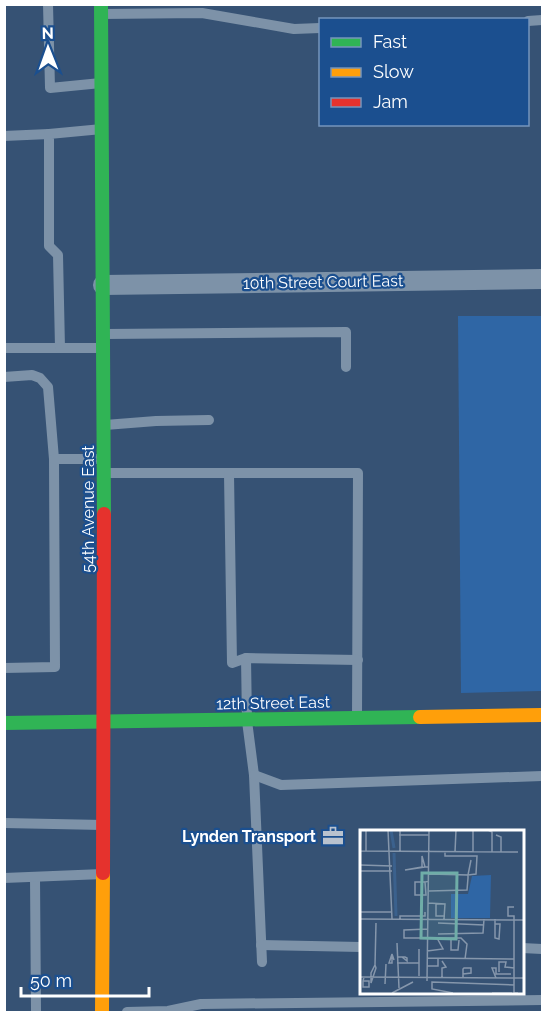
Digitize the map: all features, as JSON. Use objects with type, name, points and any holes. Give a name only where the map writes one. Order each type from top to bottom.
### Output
[{"type":"main road","name":"54th Avenue East","points":[[101,9],[105,722],[102,1012]]},
{"type":"main road","name":"12th Street East","points":[[4,723],[543,716]]},
{"type":"street","name":"10th Street Court East","points":[[104,285],[543,279]]},
{"type":"lane","points":[[48,4],[50,88],[102,83]]},
{"type":"lane","points":[[101,9],[202,13],[294,29],[319,28]]},
{"type":"lane","points":[[4,136],[102,129]]},
{"type":"lane","points":[[49,134],[49,246],[58,255],[60,348]]},
{"type":"lane","points":[[4,348],[60,348],[104,341],[346,332],[346,367]]},
{"type":"lane","points":[[4,377],[32,375],[40,378],[48,387],[54,459],[55,667],[4,668]]},
{"type":"lane","points":[[104,425],[209,420]]},
{"type":"lane","points":[[54,459],[104,459]]},
{"type":"lane","points":[[104,473],[358,473],[357,718]]},
{"type":"lane","points":[[229,474],[232,663],[246,658],[358,660]]},
{"type":"lane","points":[[246,658],[247,721],[254,775],[262,962]]},
{"type":"lane","points":[[254,775],[281,785],[543,777]]},
{"type":"lane","points":[[4,823],[104,825]]},
{"type":"lane","points":[[4,878],[104,874]]},
{"type":"lane","points":[[35,877],[36,1012]]},
{"type":"lane","points":[[261,945],[360,946]]},
{"type":"lane","points":[[523,948],[543,949]]},
{"type":"lane","points":[[127,1012],[168,1011],[201,1004],[253,1008],[305,1008],[543,1000]]},
{"type":"shaded area","points":[[458,316],[542,316],[542,691],[461,693]]},
{"type":"traffic: fast","points":[[101,4],[104,514]]},
{"type":"traffic: fast","points":[[4,723],[420,717]]},
{"type":"traffic: slow","points":[[420,717],[542,715]]},
{"type":"traffic: slow","points":[[102,1012],[103,873]]},
{"type":"traffic: jam","points":[[103,873],[104,514]]},
{"type":"place","name":"Lynden Transport","points":[[333,836]]}]
